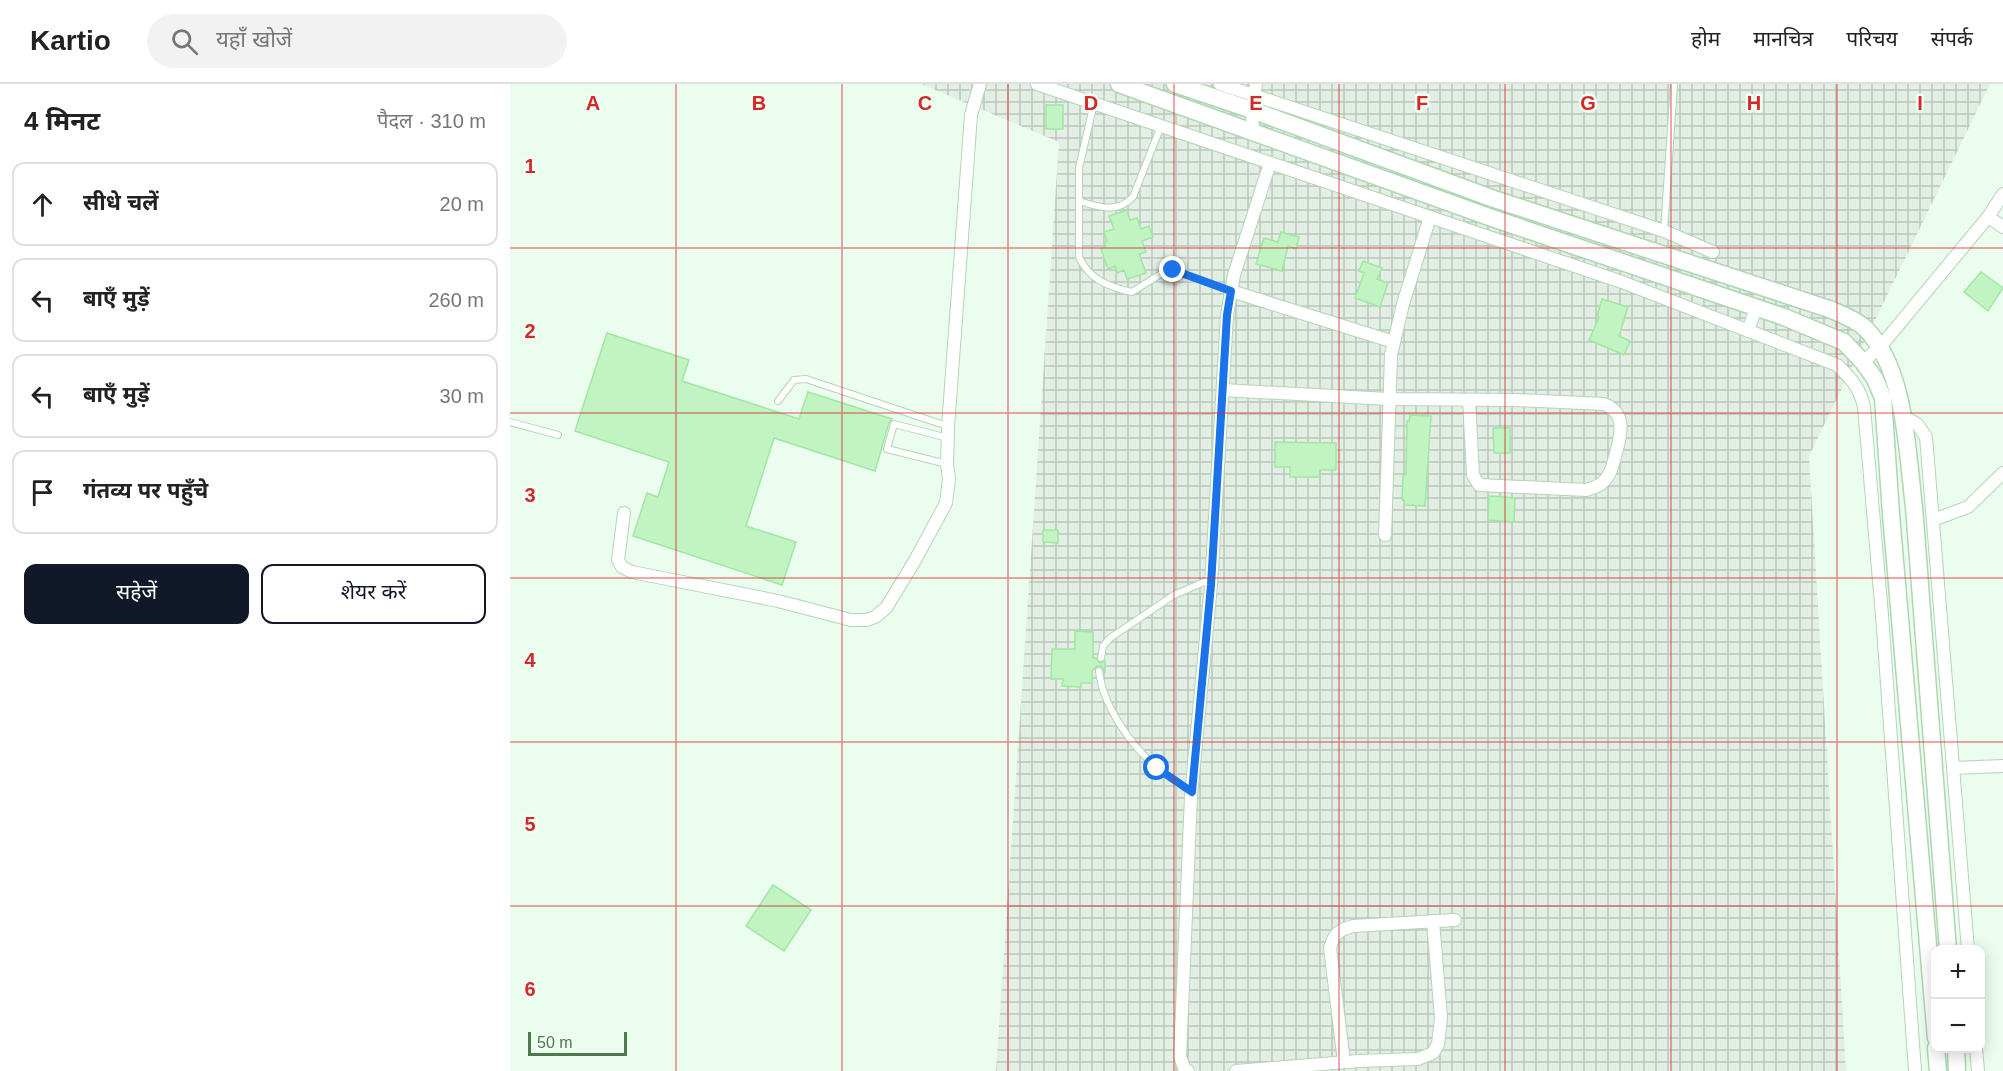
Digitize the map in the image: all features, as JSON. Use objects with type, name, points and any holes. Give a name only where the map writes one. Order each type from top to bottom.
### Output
[{"type":"street","points":[[624,513],[618,560],[622,567],[632,572],[778,601],[851,620],[867,620],[886,608],[946,503],[949,479],[948,432],[971,116],[980,84]]},
{"type":"street","points":[[1037,84],[1622,282],[1837,365],[1853,379],[1863,401],[1882,615],[1915,1071]]},
{"type":"street","points":[[1119,84],[1492,218],[1784,317],[1845,342],[1863,362],[1875,379],[1883,398],[1932,999]]},
{"type":"street","points":[[1175,84],[1254,97],[1353,126],[1664,231],[1713,252]]},
{"type":"street","points":[[1220,84],[1494,200],[1829,309],[1864,327],[1881,346],[1898,392],[1915,519],[1948,945]]},
{"type":"street","points":[[1253,132],[1254,97]]},
{"type":"street","points":[[1188,1071],[1185,1070],[1180,1057],[1192,792],[1211,579],[1227,315],[1234,275],[1270,163]]},
{"type":"street","points":[[1863,362],[1881,346],[1988,217],[2003,194]]},
{"type":"street","points":[[1385,536],[1391,355],[1403,304],[1430,217]]},
{"type":"street","points":[[1988,217],[2003,227]]},
{"type":"street","points":[[1231,291],[1394,342]]},
{"type":"street","points":[[1748,331],[1756,308]]},
{"type":"street","points":[[1223,390],[1388,399],[1469,400],[1593,404],[1611,407],[1622,427],[1611,473],[1597,487],[1586,490],[1479,485],[1473,475],[1469,400]]},
{"type":"street","points":[[1902,416],[1917,424],[1926,437],[1968,945]]},
{"type":"street","points":[[1933,520],[1968,507],[2003,473]]},
{"type":"street","points":[[1953,768],[2003,766]]},
{"type":"street","points":[[1344,1062],[1330,948],[1332,938],[1338,930],[1353,926],[1455,920]]},
{"type":"street","points":[[1236,1071],[1344,1062],[1418,1059],[1433,1053],[1438,1044],[1441,1018],[1433,921]]},
{"type":"street","points":[[1936,1053],[1938,1071]]},
{"type":"street","points":[[1956,1053],[1957,1071]]},
{"type":"street","points":[[1976,1053],[1977,1071]]},
{"type":"lane","points":[[1664,231],[1674,84]]},
{"type":"lane","points":[[1094,103],[1079,168],[1079,256],[1085,268],[1094,277],[1113,288],[1132,292],[1164,272],[1173,270],[1231,291]]},
{"type":"lane","points":[[1079,201],[1101,208],[1117,208],[1127,202],[1133,196],[1161,126]]},
{"type":"lane","points":[[778,401],[794,380],[806,379],[948,432]]},
{"type":"lane","points":[[510,422],[558,435]]},
{"type":"lane","points":[[947,464],[887,448],[894,424],[948,432]]},
{"type":"lane","points":[[1101,658],[1103,646],[1110,638],[1174,595],[1211,579]]},
{"type":"lane","points":[[1099,671],[1107,700],[1125,732],[1157,768],[1192,792]]},
{"type":"shaded area","points":[[921,84],[1990,84],[1809,456],[1846,1071],[996,1071],[1059,142]]},
{"type":"building","points":[[1046,105],[1063,105],[1063,129],[1046,129]]},
{"type":"building","points":[[1127,210],[1130,220],[1137,218],[1141,229],[1149,226],[1153,237],[1142,241],[1146,252],[1139,254],[1146,273],[1127,279],[1124,270],[1117,273],[1115,266],[1108,269],[1101,249],[1106,247],[1104,232],[1114,229],[1109,216]]},
{"type":"building","points":[[1281,232],[1299,237],[1296,249],[1288,246],[1282,271],[1256,264],[1264,238],[1278,242]]},
{"type":"building","points":[[1363,261],[1382,268],[1377,279],[1388,283],[1380,307],[1355,298],[1364,273],[1359,271]]},
{"type":"building","points":[[1981,272],[2003,288],[1988,311],[1964,292]]},
{"type":"building","points":[[1602,299],[1628,307],[1619,336],[1630,341],[1624,355],[1589,340],[1599,317],[1597,316]]},
{"type":"building","points":[[607,333],[689,360],[682,381],[799,419],[808,392],[892,419],[875,471],[774,438],[746,526],[796,542],[782,585],[633,536],[647,493],[658,497],[669,462],[575,431]]},
{"type":"building","points":[[1410,415],[1431,416],[1425,506],[1404,505],[1404,500],[1402,500],[1403,475],[1406,475],[1407,421]]},
{"type":"building","points":[[1493,428],[1510,428],[1510,453],[1494,453]]},
{"type":"building","points":[[1275,442],[1336,443],[1336,470],[1320,470],[1319,477],[1290,477],[1290,467],[1275,467]]},
{"type":"building","points":[[1489,496],[1515,498],[1514,522],[1488,520]]},
{"type":"building","points":[[1043,530],[1058,530],[1058,543],[1043,542]]},
{"type":"building","points":[[1075,631],[1093,632],[1093,658],[1100,663],[1105,661],[1105,671],[1101,666],[1097,666],[1092,671],[1092,683],[1081,683],[1081,687],[1062,686],[1063,679],[1051,679],[1052,649],[1075,649]]},
{"type":"building","points":[[773,885],[811,910],[784,951],[746,926]]},
{"type":"route","points":[[1157,768],[1192,792],[1211,585],[1227,315],[1231,291],[1173,270]]}]
